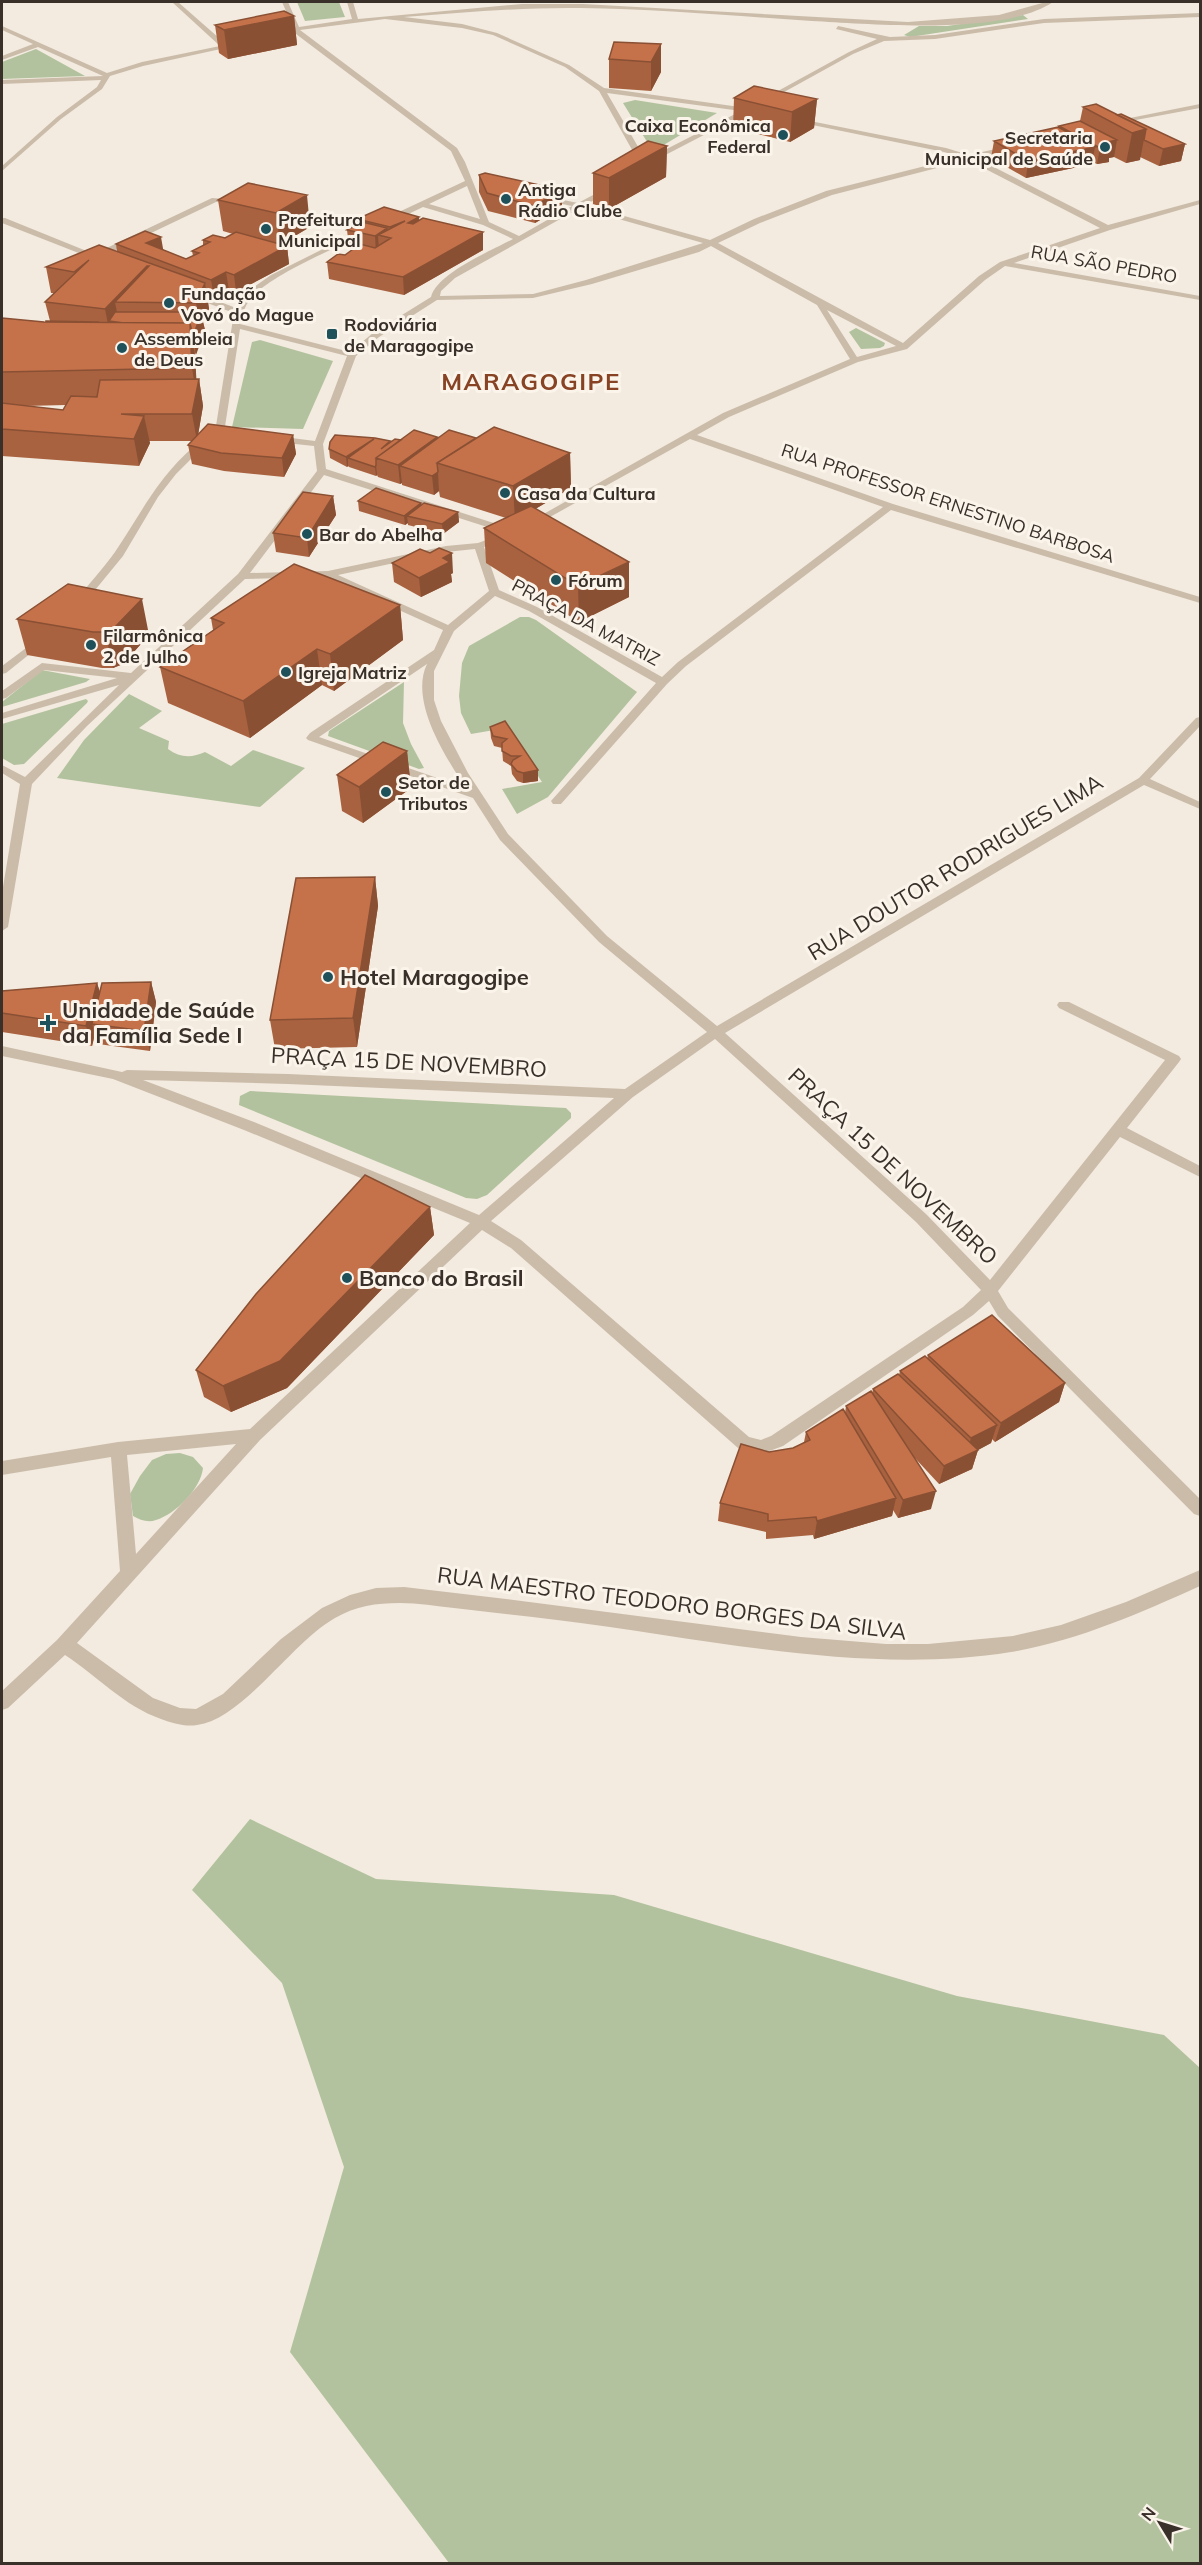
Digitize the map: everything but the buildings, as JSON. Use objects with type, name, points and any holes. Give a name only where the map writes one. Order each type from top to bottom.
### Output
[{"type":"street","points":[[175,2],[225,47]]},
{"type":"street","points":[[285,2],[297,31],[443,140],[461,162],[486,223]]},
{"type":"street","points":[[350,2],[356,21]]},
{"type":"street","points":[[288,35],[297,31],[385,17],[522,6],[583,6],[908,24],[961,21],[1029,11],[1050,2]]},
{"type":"street","points":[[1029,11],[1044,21]]},
{"type":"street","points":[[791,18],[883,39],[928,38],[1044,21],[1200,15]]},
{"type":"street","points":[[385,17],[462,26],[495,34],[567,66],[602,90],[645,163]]},
{"type":"street","points":[[636,170],[645,163],[908,24]]},
{"type":"street","points":[[2,28],[107,77]]},
{"type":"street","points":[[2,82],[107,77],[142,64],[246,43]]},
{"type":"street","points":[[2,58],[39,44]]},
{"type":"street","points":[[2,169],[59,118],[100,88],[107,77]]},
{"type":"street","points":[[602,90],[759,113]]},
{"type":"street","points":[[1105,124],[1200,106]]},
{"type":"street","points":[[783,117],[946,150],[970,158],[1107,228]]},
{"type":"street","points":[[2,927],[26,783],[54,752],[242,576],[322,471],[318,444],[352,355],[376,335],[435,298],[533,296],[589,282],[714,244],[757,221],[829,193],[1016,146]]},
{"type":"street","points":[[384,222],[469,182],[480,184]]},
{"type":"street","points":[[435,298],[437,290],[453,276],[517,238],[581,206],[618,183]]},
{"type":"street","points":[[536,196],[581,206],[714,244],[819,303],[904,346]]},
{"type":"street","points":[[95,258],[215,200],[248,204]]},
{"type":"street","points":[[242,576],[328,574],[446,549],[479,546],[515,532],[726,415],[855,360],[904,346],[982,278],[1003,264],[1107,228],[1200,202]]},
{"type":"street","points":[[424,205],[486,223],[517,238]]},
{"type":"street","points":[[278,210],[364,231]]},
{"type":"street","points":[[2,220],[106,262]]},
{"type":"street","points":[[219,433],[238,326],[238,312],[250,294],[274,277],[374,226]]},
{"type":"street","name":"RUA SÃO PEDRO","points":[[1003,264],[1200,298]]},
{"type":"street","points":[[183,291],[238,312]]},
{"type":"street","points":[[819,303],[855,360]]},
{"type":"street","points":[[238,326],[352,355]]},
{"type":"street","points":[[71,611],[120,554],[154,496],[173,472],[201,444],[219,433],[230,434]]},
{"type":"street","name":"RUA PROFESSOR ERNESTINO BARBOSA","points":[[687,435],[890,506],[1200,600]]},
{"type":"street","points":[[263,438],[318,444]]},
{"type":"street","points":[[322,471],[515,532]]},
{"type":"street","points":[[557,801],[663,682],[700,648],[890,506]]},
{"type":"street","points":[[328,574],[449,629],[494,592],[479,546]]},
{"type":"street","name":"PRAÇA DA MATRIZ","points":[[494,592],[533,609],[663,682]]},
{"type":"street","name":"PRAÇA 15 DE NOVEMBRO","points":[[116,1074],[481,1222],[516,1244],[744,1443],[761,1447],[777,1442],[968,1311],[990,1290],[921,1218],[716,1032],[603,939],[504,837],[448,747],[428,700],[429,671],[449,629]]},
{"type":"street","points":[[2,671],[49,633]]},
{"type":"street","points":[[439,651],[312,738],[477,796]]},
{"type":"street","points":[[2,696],[42,666],[133,677]]},
{"type":"street","points":[[2,716],[133,677]]},
{"type":"street","name":"RUA DOUTOR RODRIGUES LIMA","points":[[716,1032],[1143,780],[1200,720]]},
{"type":"street","points":[[2,768],[26,783]]},
{"type":"street","points":[[1143,780],[1200,806]]},
{"type":"street","points":[[1064,1005],[1174,1059],[990,1290],[1003,1312],[1200,1509]]},
{"type":"street","points":[[2,1702],[63,1646],[254,1435],[481,1222],[628,1094],[716,1032]]},
{"type":"street","name":"PRAÇA 15 DE NOVEMBRO","points":[[2,1051],[116,1074],[628,1094]]},
{"type":"street","points":[[1118,1130],[1200,1172]]},
{"type":"street","points":[[2,1468],[118,1449],[254,1435]]},
{"type":"street","points":[[118,1449],[129,1572]]},
{"type":"street","name":"RUA MAESTRO TEODORO BORGES DA SILVA","points":[[63,1646],[73,1650],[150,1706],[179,1716],[203,1715],[229,1700],[247,1685],[304,1629],[351,1600],[375,1594],[404,1595],[585,1615],[840,1648],[918,1653],[1012,1644],[1054,1635],[1126,1611],[1200,1578]]},
{"type":"green space","points":[[297,2],[339,2],[345,17],[305,21]]},
{"type":"green space","points":[[1023,15],[1028,19],[910,37],[904,35],[919,26],[947,26]]},
{"type":"green space","points":[[36,49],[85,76],[2,79],[2,62]]},
{"type":"green space","points":[[635,100],[717,113],[662,146],[649,145],[623,103]]},
{"type":"green space","points":[[856,328],[885,343],[884,346],[861,349],[849,332]]},
{"type":"green space","points":[[260,340],[333,361],[303,429],[232,427],[252,342]]},
{"type":"green space","points":[[520,617],[536,620],[637,692],[548,797],[517,814],[502,789],[542,782],[506,728],[471,734],[461,713],[459,696],[462,663],[469,646]]},
{"type":"green space","points":[[42,670],[90,679],[2,707],[2,702]]},
{"type":"green space","points":[[404,682],[403,723],[424,768],[419,769],[328,736],[329,731]]},
{"type":"green space","points":[[129,694],[162,711],[139,728],[169,741],[168,749],[177,754],[191,756],[205,752],[231,766],[253,750],[305,768],[260,807],[57,778],[84,740]]},
{"type":"green space","points":[[86,699],[87,703],[24,764],[14,765],[2,758],[2,724]]},
{"type":"green space","points":[[250,1091],[566,1108],[571,1113],[571,1118],[487,1195],[477,1199],[466,1198],[239,1105],[240,1096]]},
{"type":"green space","points":[[180,1453],[193,1457],[203,1468],[193,1492],[164,1517],[150,1521],[133,1516],[130,1494],[140,1476],[152,1460],[166,1454]]},
{"type":"green space","points":[[250,1819],[376,1879],[614,1895],[957,1996],[1164,2035],[1200,2068],[1200,2563],[449,2563],[290,2352],[344,2167],[282,1983],[192,1890]]},
{"type":"place","name":"Caixa Econômica Federal","points":[[783,135]]},
{"type":"place","name":"Secretaria Municipal de Saúde","points":[[1105,147]]},
{"type":"place","name":"Antiga Rádio Clube","points":[[506,199]]},
{"type":"place","name":"Prefeitura Municipal","points":[[266,229]]},
{"type":"place","name":"Fundação Vovó do Mague","points":[[169,303]]},
{"type":"place","name":"Rodoviária de Maragogipe","points":[[332,334]]},
{"type":"place","name":"Assembleia de Deus","points":[[122,348]]},
{"type":"place","name":"Casa da Cultura","points":[[505,493]]},
{"type":"place","name":"Bar do Abelha","points":[[307,534]]},
{"type":"place","name":"Fórum","points":[[556,580]]},
{"type":"place","name":"Filarmônica 2 de Julho","points":[[91,645]]},
{"type":"place","name":"Igreja Matriz","points":[[286,672]]},
{"type":"place","name":"Setor de Tributos","points":[[386,792]]},
{"type":"place","name":"Hotel Maragogipe","points":[[328,977]]},
{"type":"place","name":"Unidade de Saúde da Família Sede I","points":[[48,1023]]},
{"type":"place","name":"Banco do Brasil","points":[[347,1278]]},
{"type":"district","name":"MARAGOGIPE","points":[[531,381]]}]
